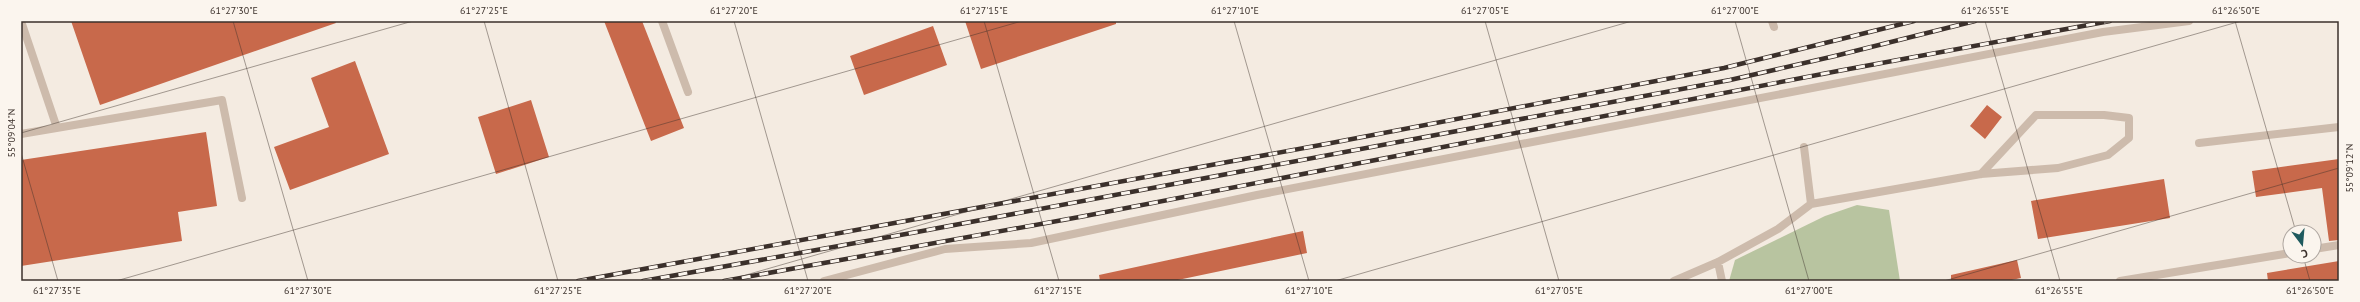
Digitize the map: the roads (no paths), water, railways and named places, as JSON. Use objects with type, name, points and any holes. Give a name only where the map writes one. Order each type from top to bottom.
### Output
[{"type":"lane","points":[[21,21],[56,128]]},
{"type":"lane","points":[[662,21],[688,92]]},
{"type":"lane","points":[[824,281],[945,249],[1031,242],[1257,195],[2103,32],[2188,21]]},
{"type":"lane","points":[[21,134],[222,100],[242,198]]},
{"type":"lane","points":[[1674,281],[1718,262],[1778,229],[1810,204],[1850,199],[1981,174],[2058,168],[2108,155],[2129,138],[2129,118],[2098,115],[2036,115],[1981,174]]},
{"type":"lane","points":[[2199,143],[2339,127]]},
{"type":"lane","points":[[1804,147],[1810,204]]},
{"type":"lane","points":[[2322,248],[2339,245]]},
{"type":"lane","points":[[2120,281],[2282,254]]},
{"type":"lane","points":[[1718,262],[1722,281]]},
{"type":"railway","points":[[578,281],[1326,144],[1724,68],[1914,21]]},
{"type":"railway","points":[[643,281],[917,232],[1730,80],[1835,56],[1975,21]]},
{"type":"railway","points":[[724,281],[1085,216],[1838,71],[2110,21]]}]
